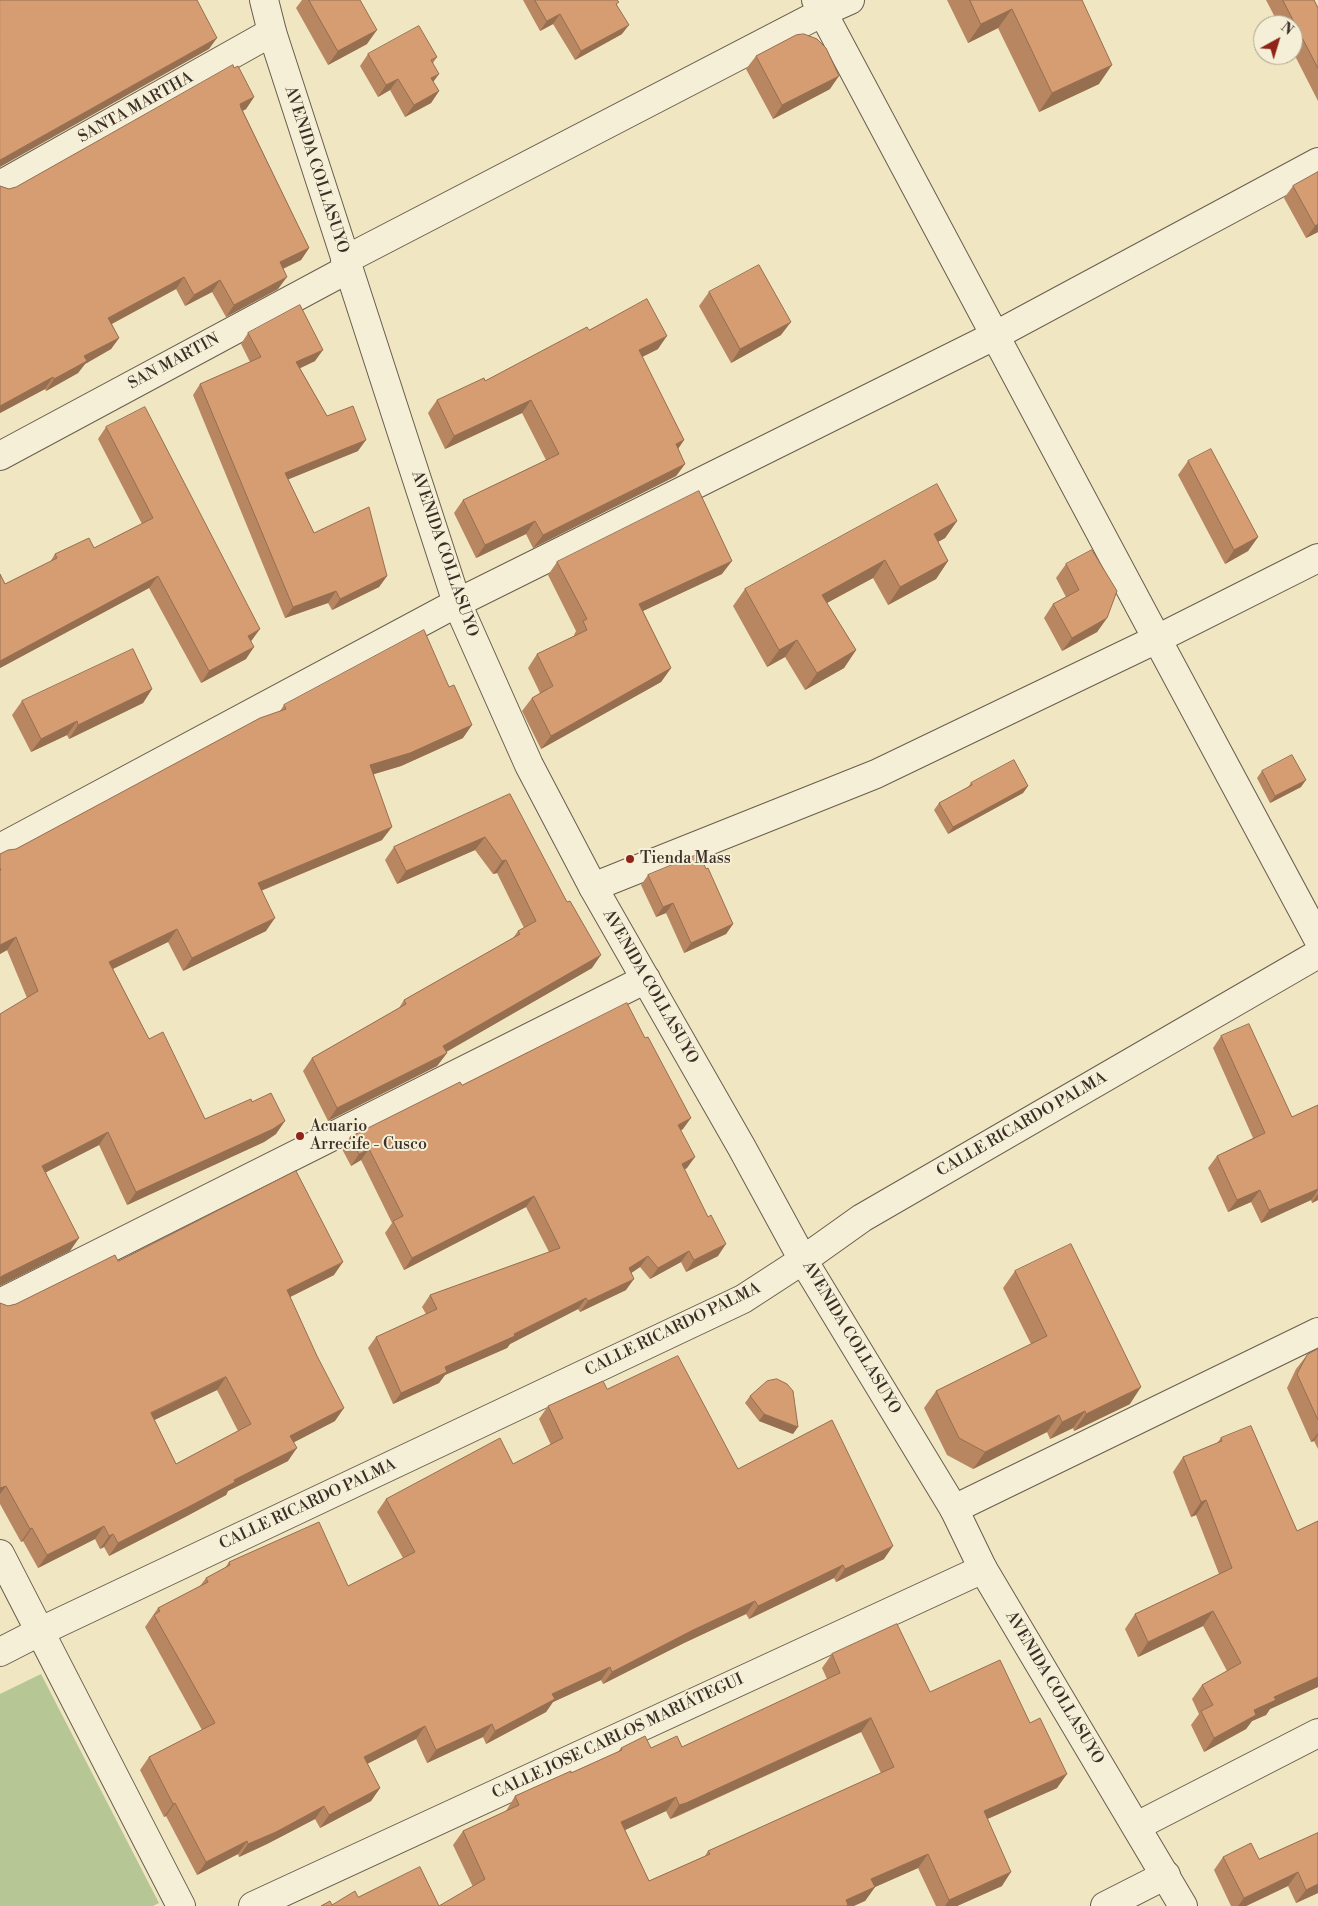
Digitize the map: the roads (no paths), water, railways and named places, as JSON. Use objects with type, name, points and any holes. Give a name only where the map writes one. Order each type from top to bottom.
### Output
[{"type":"street","name":"AVENIDA COLLASUYO","points":[[264,0],[272,32],[457,603],[529,765],[593,887],[742,1148],[803,1260],[954,1509],[983,1569],[1183,1906]]},
{"type":"street","name":"SAN MARTIN","points":[[0,456],[820,6],[850,0]]},
{"type":"street","points":[[820,6],[1318,938]]},
{"type":"street","name":"SANTA MARTHA","points":[[0,185],[272,32]]},
{"type":"street","points":[[0,848],[457,603],[996,335],[1318,162]]},
{"type":"street","points":[[593,887],[876,774],[1157,639],[1318,558]]},
{"type":"street","name":"CALLE RICARDO PALMA","points":[[0,1652],[743,1300],[862,1218],[1318,954]]},
{"type":"street","points":[[0,1302],[646,979]]},
{"type":"street","points":[[954,1509],[1318,1332]]},
{"type":"street","points":[[0,1554],[182,1906]]},
{"type":"street","name":"CALLE JOSE CARLOS MARIÁTEGUI","points":[[253,1906],[983,1569]]},
{"type":"street","points":[[1137,1826],[1318,1733]]},
{"type":"street","points":[[1105,1906],[1166,1875]]},
{"type":"place","name":"Tienda Mass","points":[[630,859]]},
{"type":"place","name":"Acuario Arrecife - Cusco","points":[[300,1136]]}]
